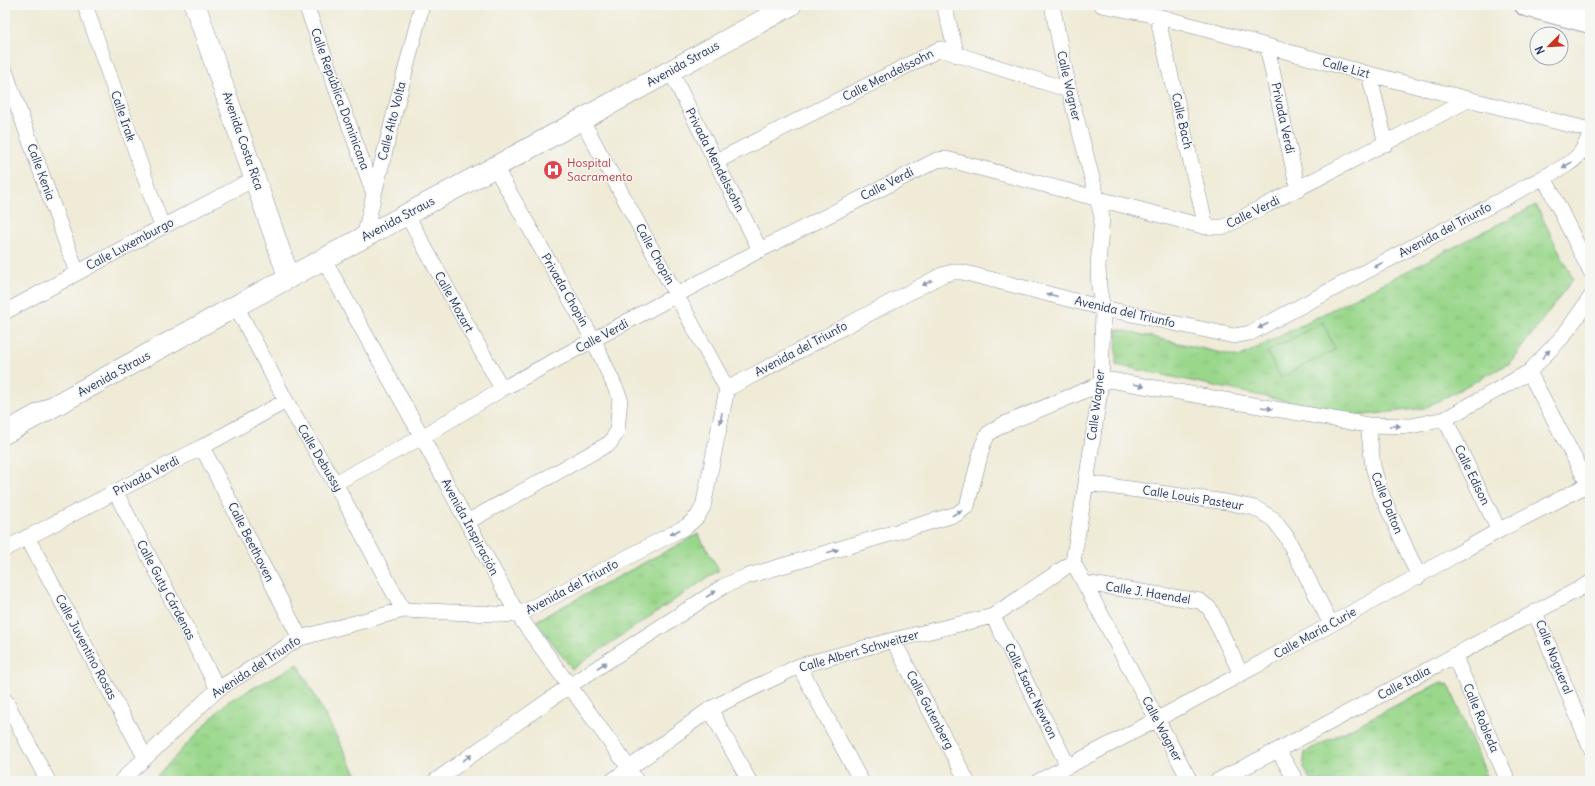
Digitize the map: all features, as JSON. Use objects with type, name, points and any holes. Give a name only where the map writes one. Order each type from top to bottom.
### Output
[{"type":"main road","points":[[1526,5],[1590,22]]},
{"type":"street","name":"Calle Irak","points":[[85,5],[162,227]]},
{"type":"street","name":"Avenida Costa Rica","points":[[195,5],[290,278]]},
{"type":"street","name":"Calle República Dominicana","points":[[306,5],[374,194]]},
{"type":"street","name":"Calle Alto Volta","points":[[364,238],[422,5]]},
{"type":"street","name":"Avenida Straus","points":[[5,433],[791,5]]},
{"type":"street","points":[[944,5],[957,55]]},
{"type":"street","name":"Calle Wagner","points":[[1052,5],[1069,90],[1102,217],[1098,266],[1099,288],[1103,308],[1101,384],[1072,562],[1190,781]]},
{"type":"street","name":"Calle Lizt","points":[[1102,5],[1157,16],[1369,74],[1590,130]]},
{"type":"street","name":"Calle Bach","points":[[1157,16],[1206,227]]},
{"type":"street","name":"Privada Verdi","points":[[1267,46],[1298,190]]},
{"type":"street","name":"Calle Mendelssohn","points":[[715,162],[940,49],[1069,90]]},
{"type":"street","name":"Privada Mendelssohn","points":[[670,70],[760,250]]},
{"type":"street","name":"Calle Kenia","points":[[5,71],[77,273]]},
{"type":"street","points":[[1369,74],[1386,144]]},
{"type":"street","name":"Calle Verdi","points":[[336,483],[422,437],[502,389],[678,296],[760,250],[937,160],[946,159],[1206,227],[1224,227],[1298,190],[1470,99]]},
{"type":"street","name":"Calle Chopin","points":[[582,120],[727,389]]},
{"type":"street","name":"Avenida del Triunfo","points":[[121,781],[218,689],[300,638],[403,610],[518,615],[687,526],[697,517],[703,507],[727,389],[942,275],[953,272],[962,272],[1103,308],[1234,336],[1250,333],[1575,160],[1581,154],[1590,135]]},
{"type":"street","name":"Privada Chopin","points":[[467,522],[610,444],[617,432],[620,398],[594,341],[495,167]]},
{"type":"street","points":[[1544,177],[1590,271]]},
{"type":"street","name":"Calle Luxemburgo","points":[[5,312],[256,178]]},
{"type":"street","name":"Calle Mozart","points":[[407,215],[502,389]]},
{"type":"street","name":"Avenida Inspiración","points":[[324,260],[518,615],[632,775]]},
{"type":"street","points":[[436,781],[569,686],[724,586],[745,577],[957,514],[967,506],[983,444],[988,434],[1002,425],[1110,380],[1368,425],[1411,426],[1445,419],[1530,372],[1564,335],[1590,298]]},
{"type":"street","name":"Calle Debussy","points":[[236,306],[286,401],[336,483],[403,610]]},
{"type":"street","points":[[1530,372],[1589,484]]},
{"type":"street","name":"Privada Verdi","points":[[5,549],[27,536],[202,447],[286,401]]},
{"type":"street","name":"Calle Edison","points":[[1445,419],[1499,531]]},
{"type":"street","name":"Calle Dalton","points":[[1368,425],[1373,466],[1380,491],[1419,577]]},
{"type":"street","name":"Calle Beethoven","points":[[202,447],[300,638]]},
{"type":"street","name":"Calle Louis Pasteur","points":[[1086,483],[1226,502],[1255,508],[1273,519],[1286,536],[1332,624]]},
{"type":"street","name":"Calle María Curie","points":[[1039,781],[1156,720],[1419,577],[1499,531],[1589,484]]},
{"type":"street","name":"Calle Guty Cárdenas","points":[[115,492],[218,689]]},
{"type":"street","name":"Calle Juventino Rosas","points":[[27,536],[145,757]]},
{"type":"street","name":"Calle Albert Schweitzer","points":[[612,781],[632,775],[710,709],[799,666],[893,640],[993,616],[1072,562]]},
{"type":"street","name":"Calle J. Haendel","points":[[1084,583],[1200,601],[1210,609],[1241,674]]},
{"type":"street","name":"Calle Italia","points":[[1217,781],[1278,750],[1590,583]]},
{"type":"street","name":"Calle Nogueral","points":[[1536,612],[1590,747]]},
{"type":"street","name":"Calle Isaac Newton","points":[[993,616],[1068,766]]},
{"type":"street","name":"Calle Gutenberg","points":[[893,640],[968,781]]},
{"type":"street","name":"Calle Robleda","points":[[1454,655],[1508,781]]},
{"type":"street","points":[[799,666],[861,781]]},
{"type":"street","points":[[5,700],[48,781]]},
{"type":"street","points":[[710,709],[749,781]]},
{"type":"street","points":[[1278,750],[1296,781]]},
{"type":"green space","points":[[1536,205],[1573,279],[1510,363],[1425,408],[1356,416],[1116,365],[1117,329],[1239,357]]},
{"type":"green space","points":[[1323,322],[1335,350],[1280,377],[1267,352]]},
{"type":"green space","points":[[698,534],[719,570],[572,669],[536,621]]},
{"type":"green space","points":[[298,664],[360,781],[152,781],[227,702]]},
{"type":"green space","points":[[1441,682],[1449,685],[1489,781],[1311,781],[1303,767],[1305,752]]},
{"type":"place","name":"Hospital Sacramento","points":[[553,170]]}]
